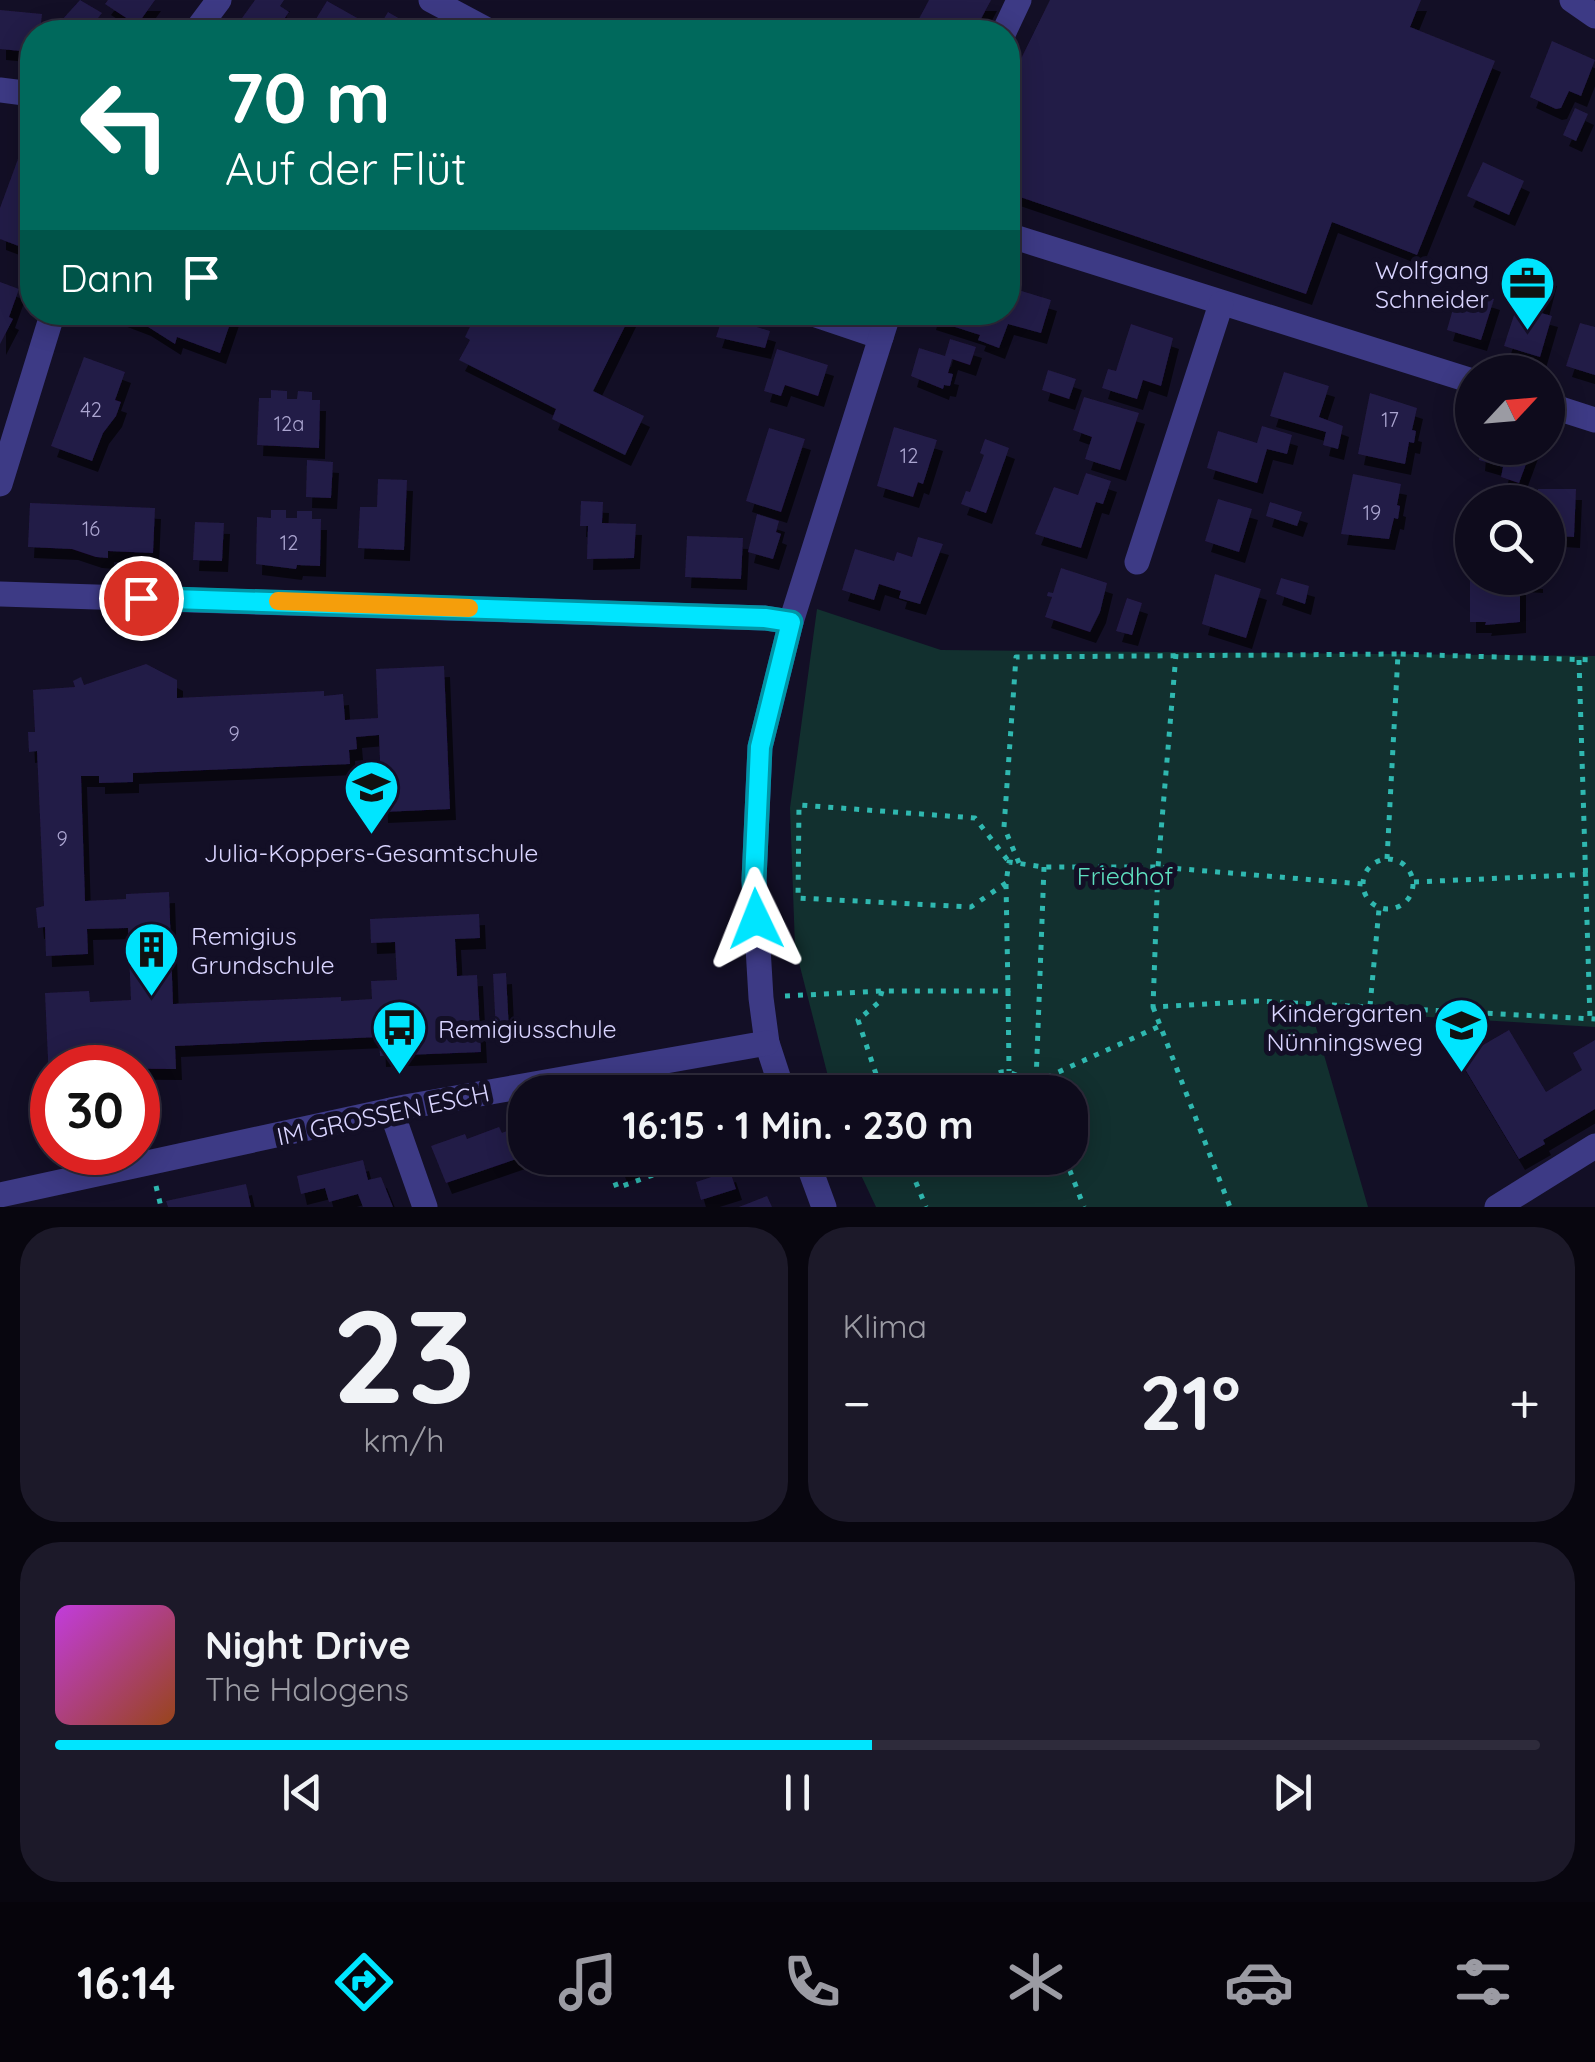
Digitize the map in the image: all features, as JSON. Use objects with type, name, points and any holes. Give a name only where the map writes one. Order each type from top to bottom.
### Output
[{"type":"street","points":[[431,0],[468,20]]},
{"type":"street","points":[[1572,0],[1595,16]]},
{"type":"street","points":[[1020,239],[1455,375]]},
{"type":"street","points":[[1137,562],[1221,304]]},
{"type":"street","points":[[0,484],[49,325]]},
{"type":"street","points":[[777,1075],[767,1043],[761,998],[754,880],[760,747],[791,622],[885,325]]},
{"type":"street","points":[[1565,410],[1595,420]]},
{"type":"street","points":[[0,594],[746,617],[791,622]]},
{"type":"street","name":"IM GROSSEN ESCH","points":[[3,1193],[392,1110],[767,1043]]},
{"type":"street","points":[[392,1110],[425,1207]]},
{"type":"street","points":[[1497,1207],[1595,1146]]},
{"type":"street","points":[[812,1175],[824,1207]]},
{"type":"path","points":[[1176,654],[1158,867],[1153,1007],[1230,1207]]},
{"type":"path","points":[[1387,859],[1398,654]]},
{"type":"path","points":[[1020,863],[1004,827],[1016,656],[1398,654],[1595,660]]},
{"type":"path","points":[[1153,1007],[1256,1001],[1593,1019],[1583,875],[1579,660]]},
{"type":"path","points":[[1006,883],[972,908],[798,898],[799,805],[975,818],[1009,862],[1009,1071]]},
{"type":"path","points":[[1387,859],[1403,864],[1414,882],[1410,899],[1400,908],[1379,909],[1367,899],[1363,884],[1366,872],[1376,862],[1387,859]]},
{"type":"path","points":[[1009,862],[1044,867],[1158,867],[1363,884]]},
{"type":"path","points":[[1036,1075],[1044,867]]},
{"type":"path","points":[[1414,882],[1595,874]]},
{"type":"path","points":[[1370,1007],[1379,909]]},
{"type":"path","points":[[876,1075],[858,1020],[879,1002],[882,991]]},
{"type":"path","points":[[761,998],[882,991],[1008,991]]},
{"type":"path","points":[[1052,1075],[1160,1026]]},
{"type":"path","points":[[993,1075],[1009,1071],[1015,1075]]},
{"type":"path","points":[[613,1175],[618,1188],[654,1175]]},
{"type":"path","points":[[913,1175],[926,1207]]},
{"type":"path","points":[[1072,1175],[1084,1207]]},
{"type":"green space","name":"Friedhof","points":[[817,609],[941,650],[1595,656],[1595,1027],[1311,1010],[1368,1207],[876,1207],[861,1175],[1088,1175],[1088,1075],[828,1075],[795,947],[790,808]]},
{"type":"building","points":[[80,0],[102,13],[96,20],[62,20]]},
{"type":"building","points":[[108,0],[155,0],[141,20],[129,20],[105,4]]},
{"type":"building","points":[[255,0],[284,0],[280,6],[289,12],[283,20],[241,20]]},
{"type":"building","points":[[929,0],[991,0],[980,20],[918,20]]},
{"type":"building","points":[[1050,0],[1421,0],[1410,27],[1495,61],[1417,255],[1332,222],[1306,294],[1020,197],[1020,61]]},
{"type":"building","points":[[327,1],[359,19],[358,20],[315,20]]},
{"type":"building","points":[[0,10],[42,14],[41,20],[20,20],[20,51],[0,49]]},
{"type":"building","points":[[388,12],[402,20],[383,20]]},
{"type":"building","points":[[1552,41],[1595,60],[1581,96],[1569,91],[1561,108],[1556,109],[1530,97]]},
{"type":"building","points":[[1575,108],[1588,114],[1576,141],[1563,135]]},
{"type":"building","points":[[20,154],[20,246],[0,239],[0,208]]},
{"type":"building","points":[[1483,162],[1524,181],[1509,215],[1467,196]]},
{"type":"building","points":[[1529,269],[1551,275],[1541,313],[1552,316],[1541,355],[1504,346]]},
{"type":"building","points":[[0,282],[19,289],[9,317],[13,319],[0,344]]},
{"type":"building","points":[[1459,288],[1494,299],[1481,340],[1447,330]]},
{"type":"building","points":[[1020,291],[1051,300],[1041,333],[1012,325],[1020,325]]},
{"type":"building","points":[[1580,323],[1595,327],[1595,375],[1566,366]]},
{"type":"building","points":[[1131,324],[1173,338],[1161,386],[1143,380],[1137,399],[1102,388],[1108,369],[1116,371]]},
{"type":"building","points":[[145,325],[230,325],[220,353],[177,337],[175,344]]},
{"type":"building","points":[[471,325],[626,325],[593,391],[644,416],[625,455],[552,419],[556,409],[459,360],[470,340],[465,337]]},
{"type":"building","points":[[720,325],[750,325],[770,331],[765,348],[716,337]]},
{"type":"building","points":[[949,325],[1008,325],[999,348],[978,340],[980,335]]},
{"type":"building","points":[[950,339],[976,347],[970,365],[952,359],[950,386],[944,385],[943,389],[911,376],[919,348],[945,356]]},
{"type":"building","points":[[777,349],[828,365],[818,396],[785,385],[781,396],[764,391]]},
{"type":"building","points":[[84,357],[125,372],[115,400],[121,402],[116,416],[103,433],[92,461],[51,446]]},
{"type":"building","points":[[1048,370],[1076,379],[1069,399],[1042,390]]},
{"type":"building","points":[[1284,372],[1329,386],[1319,417],[1343,426],[1338,449],[1323,445],[1326,432],[1270,416]]},
{"type":"building","points":[[271,390],[287,391],[287,399],[297,399],[298,391],[312,392],[312,400],[320,400],[319,448],[257,445],[259,398],[271,398]]},
{"type":"building","points":[[1370,393],[1417,408],[1412,430],[1416,431],[1414,443],[1409,442],[1405,464],[1358,454]]},
{"type":"building","points":[[1084,397],[1139,413],[1120,470],[1085,459],[1092,437],[1073,430]]},
{"type":"building","points":[[1262,426],[1292,435],[1287,454],[1267,449],[1257,483],[1207,468],[1218,431],[1257,443]]},
{"type":"building","points":[[894,427],[937,440],[923,484],[918,482],[913,497],[877,486]]},
{"type":"building","points":[[769,428],[805,439],[781,512],[746,501]]},
{"type":"building","points":[[985,439],[1009,448],[986,513],[961,504],[966,491],[970,492],[984,455],[980,453]]},
{"type":"building","points":[[307,460],[333,462],[331,498],[306,497]]},
{"type":"building","points":[[1496,465],[1526,465],[1519,483],[1501,477],[1503,467]]},
{"type":"building","points":[[1086,473],[1111,481],[1103,504],[1096,502],[1081,548],[1035,534],[1054,487],[1078,495]]},
{"type":"building","points":[[1353,474],[1401,484],[1398,519],[1394,518],[1389,539],[1341,534]]},
{"type":"building","points":[[378,479],[407,480],[404,550],[358,548],[360,507],[377,507]]},
{"type":"building","points":[[1565,489],[1576,489],[1574,537],[1565,536]]},
{"type":"building","points":[[1218,499],[1252,509],[1239,552],[1205,541]]},
{"type":"building","points":[[581,501],[603,502],[602,523],[636,524],[634,558],[587,559],[588,526],[580,526]]},
{"type":"building","points":[[1270,502],[1302,512],[1297,526],[1266,516]]},
{"type":"building","points":[[30,503],[155,508],[153,553],[108,551],[108,558],[72,549],[28,547]]},
{"type":"building","points":[[271,510],[286,510],[286,518],[297,518],[297,511],[312,511],[312,519],[321,519],[320,566],[297,565],[296,569],[256,564],[257,517],[271,518]]},
{"type":"building","points":[[757,514],[779,521],[776,532],[781,534],[773,559],[748,552]]},
{"type":"building","points":[[195,522],[224,523],[222,561],[193,560]]},
{"type":"building","points":[[687,536],[743,538],[741,579],[685,577]]},
{"type":"building","points":[[918,537],[943,544],[920,604],[899,598],[901,591],[879,584],[874,600],[842,590],[855,549],[894,561],[897,552],[912,557]]},
{"type":"building","points":[[1061,568],[1107,583],[1090,632],[1045,617],[1052,597],[1047,596],[1048,592],[1053,593]]},
{"type":"building","points":[[1215,574],[1261,589],[1246,638],[1202,624]]},
{"type":"building","points":[[1281,578],[1309,586],[1305,604],[1276,594]]},
{"type":"building","points":[[1470,595],[1520,595],[1520,622],[1470,622]]},
{"type":"building","points":[[1127,598],[1142,603],[1132,635],[1116,631]]},
{"type":"building","points":[[146,664],[177,680],[177,698],[324,691],[324,696],[343,694],[345,720],[378,718],[376,669],[444,666],[450,809],[382,812],[379,735],[356,737],[357,749],[349,750],[350,764],[133,773],[133,782],[99,783],[99,776],[81,776],[85,901],[169,892],[173,1004],[372,999],[371,981],[397,980],[395,942],[371,943],[370,919],[479,914],[480,938],[455,939],[457,976],[477,975],[481,1052],[380,1056],[379,1037],[175,1046],[176,1069],[160,1069],[160,1045],[47,1045],[45,993],[89,991],[90,1002],[131,1000],[128,928],[87,929],[88,954],[46,956],[45,927],[38,928],[36,908],[44,906],[37,751],[29,752],[28,732],[35,732],[33,690],[75,687],[73,681],[81,677],[84,685]]},
{"type":"building","points":[[506,973],[509,1031],[496,1032],[493,974]]},
{"type":"building","points":[[1509,1030],[1546,1092],[1582,1070],[1573,1053],[1595,1040],[1595,1109],[1519,1159],[1459,1059]]},
{"type":"building","points":[[499,1127],[502,1133],[508,1131],[508,1162],[446,1183],[431,1146]]},
{"type":"building","points":[[363,1160],[368,1180],[381,1177],[393,1207],[363,1207],[358,1194],[329,1202],[325,1188],[301,1194],[297,1176]]},
{"type":"building","points":[[731,1175],[736,1189],[701,1200],[696,1182]]},
{"type":"building","points":[[246,1184],[251,1207],[168,1207],[166,1201]]},
{"type":"building","points":[[767,1196],[772,1207],[739,1207]]},
{"type":"slow traffic","points":[[278,601],[469,608]]},
{"type":"place","name":"Wolfgang Schneider","points":[[1528,332]]},
{"type":"place","name":"Julia-Koppers-Gesamtschule","points":[[371,836]]},
{"type":"place","name":"Remigius Grundschule","points":[[152,998]]},
{"type":"place","name":"Kindergarten Nünningsweg","points":[[1462,1075]]},
{"type":"place","name":"Remigiusschule","points":[[399,1077]]},
{"type":"route","points":[[141,598],[765,618],[791,622],[760,747],[756,919]]}]
